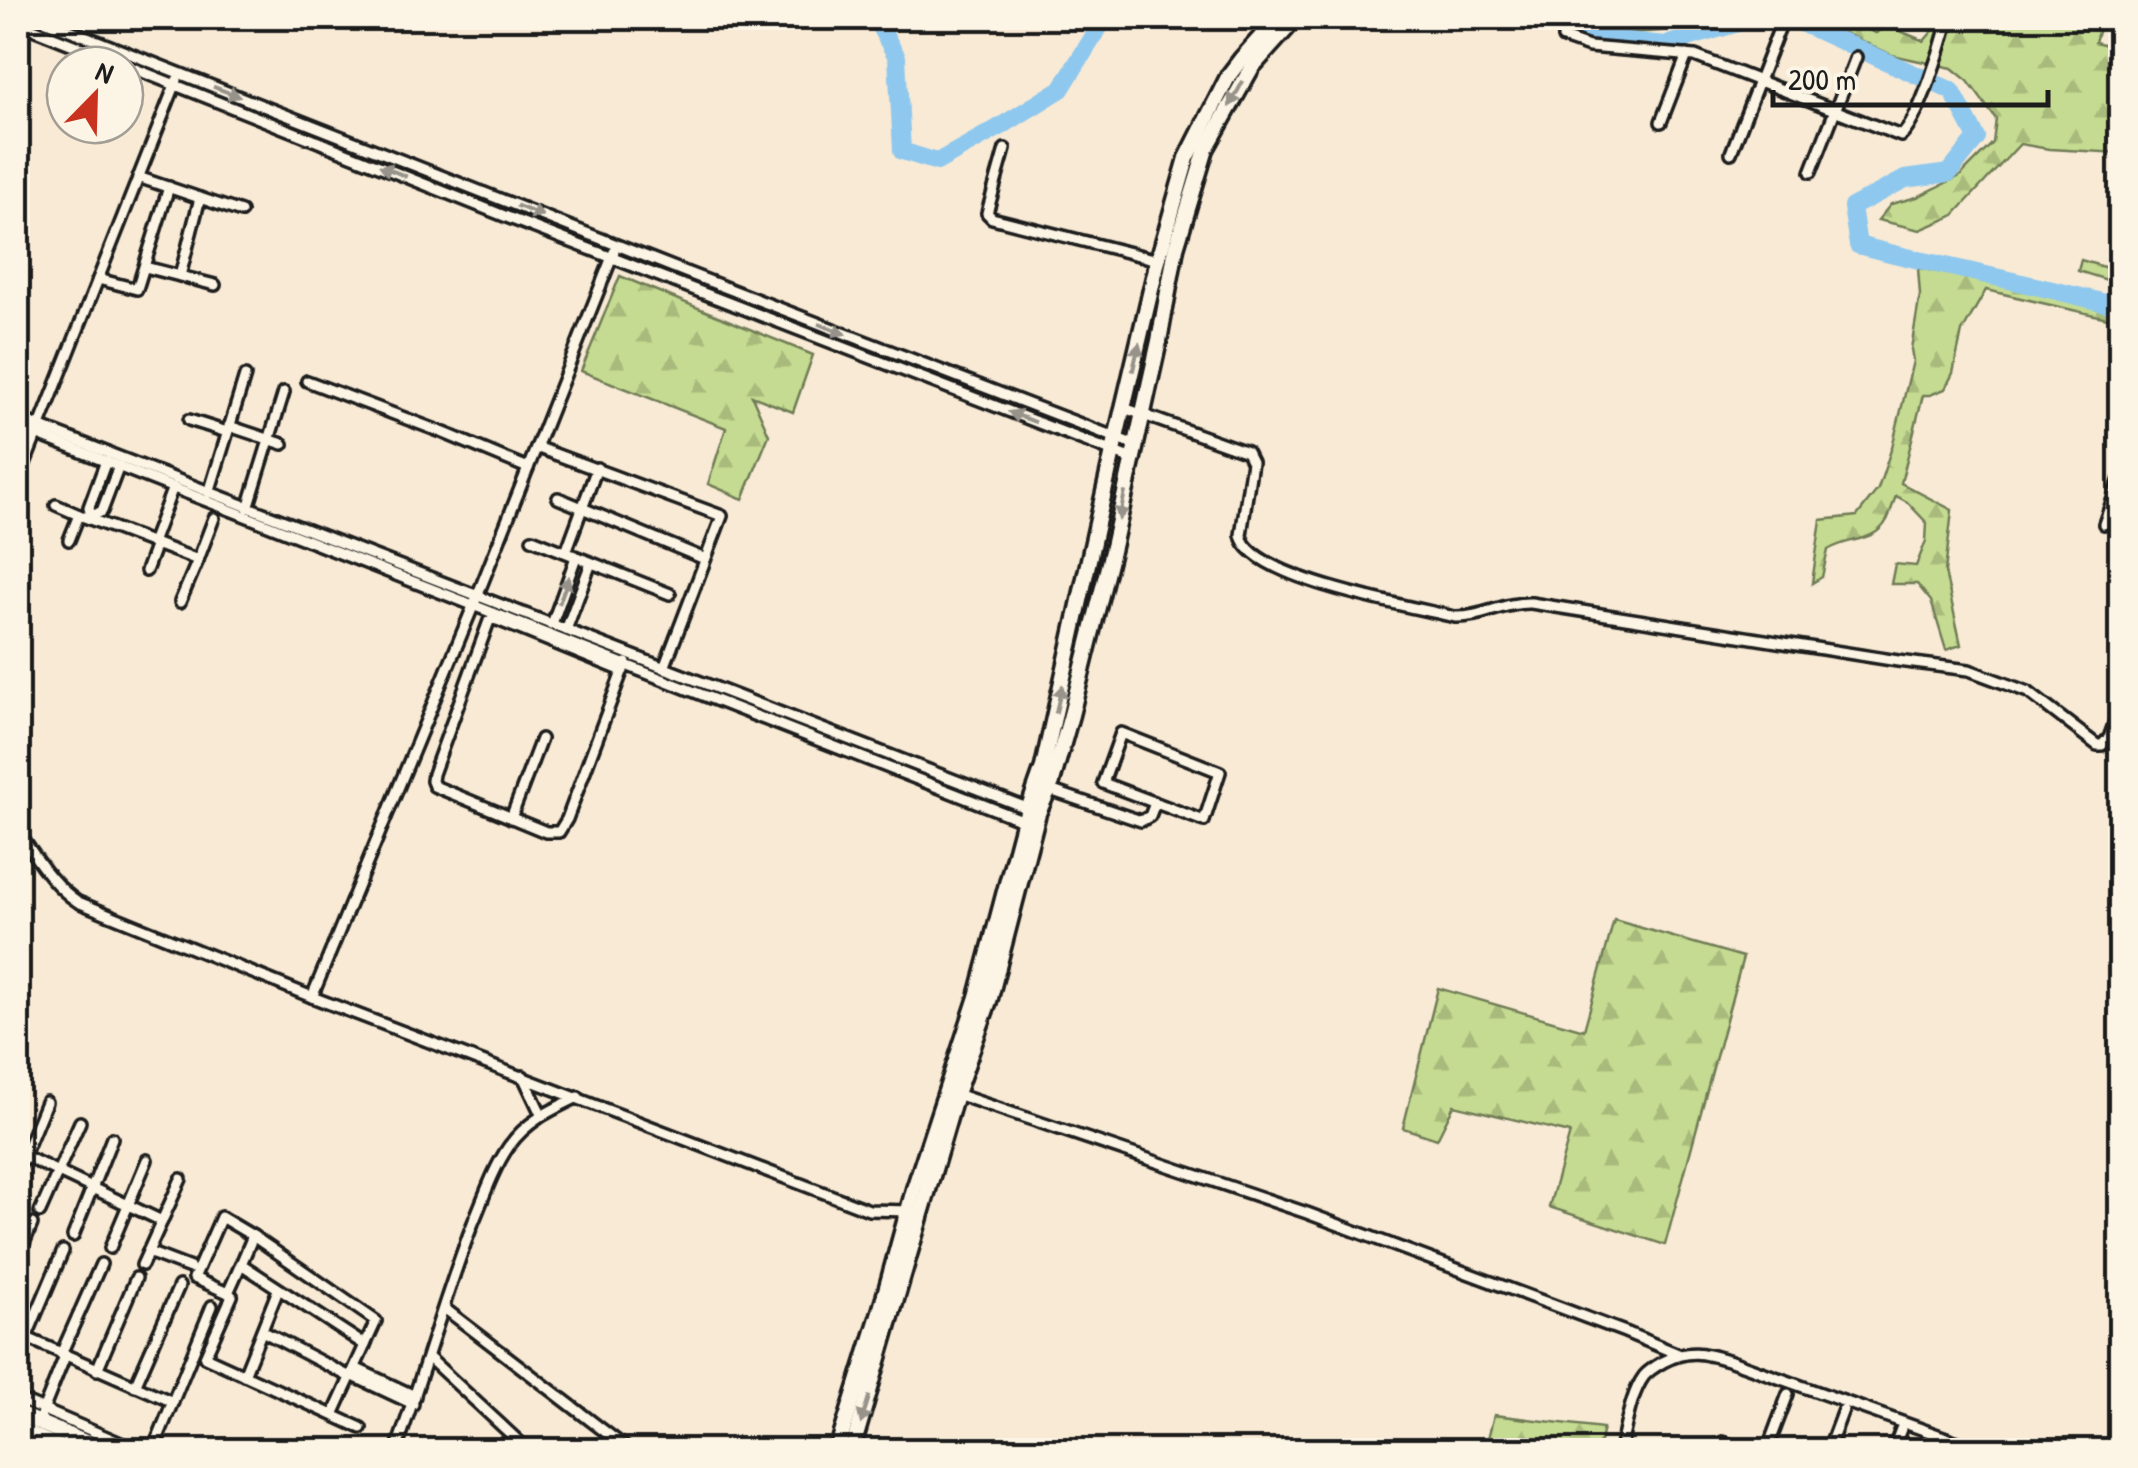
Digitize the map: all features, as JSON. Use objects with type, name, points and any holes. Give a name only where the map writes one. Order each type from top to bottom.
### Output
[{"type":"street","points":[[39,18],[1097,430],[1114,445]]},
{"type":"street","points":[[852,1450],[915,1211],[1031,817],[1076,696],[1200,146],[1229,75],[1278,18]]},
{"type":"street","points":[[1043,787],[1044,767],[1114,445],[1187,158],[1200,146],[1252,67],[1296,18]]},
{"type":"street","points":[[1562,38],[1589,47],[1688,55],[1901,136],[1910,126],[1927,86],[1949,18]]},
{"type":"street","points":[[18,23],[74,45]]},
{"type":"street","points":[[1731,153],[1780,28]]},
{"type":"street","points":[[1661,122],[1688,55]]},
{"type":"street","points":[[1811,172],[1856,57]]},
{"type":"street","points":[[145,73],[512,219],[1133,452]]},
{"type":"street","points":[[18,481],[180,73]]},
{"type":"street","points":[[1005,149],[987,212],[992,218],[1158,260]]},
{"type":"street","points":[[138,177],[241,212]]},
{"type":"street","points":[[98,279],[137,290],[169,188]]},
{"type":"street","points":[[180,276],[200,198]]},
{"type":"street","points":[[312,997],[456,649],[616,245]]},
{"type":"street","points":[[145,268],[215,285]]},
{"type":"street","points":[[208,493],[245,376]]},
{"type":"street","points":[[307,381],[528,468]]},
{"type":"street","points":[[248,508],[284,392]]},
{"type":"street","points":[[1097,430],[1122,414],[1141,414],[1247,452],[1252,462],[1241,535],[1244,546],[1315,584],[1456,617],[1531,602],[1961,668],[2028,692],[2102,745],[2109,738],[2120,708]]},
{"type":"street","points":[[18,418],[106,461],[173,487],[475,600],[552,624],[626,663]]},
{"type":"street","points":[[189,420],[283,444]]},
{"type":"street","points":[[18,427],[37,430],[248,508],[626,663],[1031,817]]},
{"type":"street","points":[[536,447],[722,516],[664,668]]},
{"type":"street","points":[[91,518],[89,507],[106,461]]},
{"type":"street","points":[[91,518],[102,511],[119,466]]},
{"type":"street","points":[[552,624],[582,507],[598,468]]},
{"type":"street","points":[[2104,524],[2120,479]]},
{"type":"street","points":[[146,571],[173,487]]},
{"type":"street","points":[[558,498],[706,559]]},
{"type":"street","points":[[56,506],[198,560]]},
{"type":"street","points":[[69,540],[79,515]]},
{"type":"street","points":[[180,602],[214,518]]},
{"type":"street","points":[[532,539],[670,594]]},
{"type":"street","points":[[566,630],[592,563]]},
{"type":"street","points":[[626,663],[559,832],[550,834],[439,790],[432,781],[488,621],[493,619],[626,663],[664,668],[1031,817]]},
{"type":"street","points":[[456,649],[475,658]]},
{"type":"street","points":[[1120,733],[1220,772],[1204,821],[1156,803],[1103,783],[1120,733]]},
{"type":"street","points":[[511,818],[541,739]]},
{"type":"street","points":[[1043,787],[1140,822],[1150,816],[1156,803]]},
{"type":"street","points":[[837,1450],[882,1305],[990,998],[1031,817]]},
{"type":"street","points":[[18,832],[47,876],[78,902],[312,997],[869,1210],[915,1211]]},
{"type":"street","points":[[18,960],[18,970]]},
{"type":"street","points":[[522,1076],[541,1114]]},
{"type":"street","points":[[956,1094],[1308,1213],[1678,1354]]},
{"type":"street","points":[[396,1450],[450,1283],[489,1184],[508,1148],[541,1114],[578,1097]]},
{"type":"street","points":[[18,1170],[20,1154],[46,1102]]},
{"type":"street","points":[[40,1212],[80,1122]]},
{"type":"street","points":[[74,1236],[112,1138]]},
{"type":"street","points":[[20,1154],[162,1221]]},
{"type":"street","points":[[110,1248],[147,1160]]},
{"type":"street","points":[[142,1265],[181,1179]]},
{"type":"street","points":[[333,1415],[376,1321],[221,1217],[194,1278],[232,1296],[205,1358],[362,1428]]},
{"type":"street","points":[[18,1258],[32,1224]]},
{"type":"street","points":[[228,1294],[253,1236]]},
{"type":"street","points":[[64,1252],[22,1336],[172,1402]]},
{"type":"street","points":[[148,1252],[190,1268]]},
{"type":"street","points":[[40,1416],[101,1264]]},
{"type":"street","points":[[241,1264],[365,1345]]},
{"type":"street","points":[[97,1370],[136,1278]]},
{"type":"street","points":[[135,1386],[179,1286]]},
{"type":"street","points":[[244,1375],[278,1290]]},
{"type":"street","points":[[153,1450],[212,1306]]},
{"type":"street","points":[[444,1308],[629,1450]]},
{"type":"street","points":[[262,1331],[414,1400]]},
{"type":"street","points":[[1620,1450],[1643,1377],[1678,1354],[1690,1352],[1715,1356],[1980,1450]]},
{"type":"street","points":[[428,1358],[528,1450]]},
{"type":"street","points":[[1767,1450],[1788,1394]]},
{"type":"street","points":[[18,1398],[40,1416],[104,1450]]},
{"type":"street","points":[[1828,1450],[1843,1410]]},
{"type":"street","points":[[18,1414],[40,1416],[137,1450]]},
{"type":"street","points":[[18,1429],[66,1450]]},
{"type":"street","points":[[1893,1450],[1901,1429]]},
{"type":"street","points":[[507,1450],[520,1442]]},
{"type":"street","points":[[1720,1450],[1722,1442],[1746,1450]]},
{"type":"street","points":[[18,1444],[33,1450]]},
{"type":"green space","points":[[1571,18],[1649,24],[1671,18],[1708,18],[1658,31],[1621,32]]},
{"type":"green space","points":[[1811,18],[1846,18],[1876,33],[1888,26],[1924,41],[1935,28],[1933,18],[2102,18],[2095,42],[2120,48],[2120,153],[2020,144],[1953,216],[1920,230],[1878,220],[1891,204],[1917,197],[1960,176],[1993,143],[1996,119],[1968,81],[1952,68],[1892,55]]},
{"type":"green space","points":[[2081,260],[2120,272],[2120,284],[2078,271]]},
{"type":"green space","points":[[1918,268],[2120,311],[2120,321],[1986,290],[1962,332],[1953,373],[1945,389],[1923,395],[1901,483],[1952,510],[1945,572],[1961,645],[1946,650],[1931,601],[1917,584],[1891,584],[1895,564],[1916,566],[1926,541],[1927,523],[1896,496],[1882,527],[1876,533],[1828,550],[1822,577],[1812,583],[1821,520],[1857,516],[1878,489],[1913,361],[1911,349],[1920,295]]},
{"type":"green space","points":[[620,276],[813,355],[793,412],[752,396],[769,435],[743,499],[708,484],[726,428],[581,371]]},
{"type":"green space","points":[[1614,920],[1743,957],[1665,1245],[1549,1207],[1570,1133],[1454,1105],[1437,1139],[1403,1128],[1438,988],[1584,1030]]},
{"type":"green space","points":[[1494,1415],[1603,1428],[1598,1450],[1485,1450]]},
{"type":"waterway","points":[[875,18],[897,57],[902,151],[937,162],[1061,89],[1105,18]]},
{"type":"waterway","points":[[1547,18],[1571,35],[1665,45],[1755,18]]},
{"type":"waterway","points":[[1790,18],[1952,91],[1977,138],[1949,173],[1905,179],[1852,207],[1858,245],[2120,307]]}]
